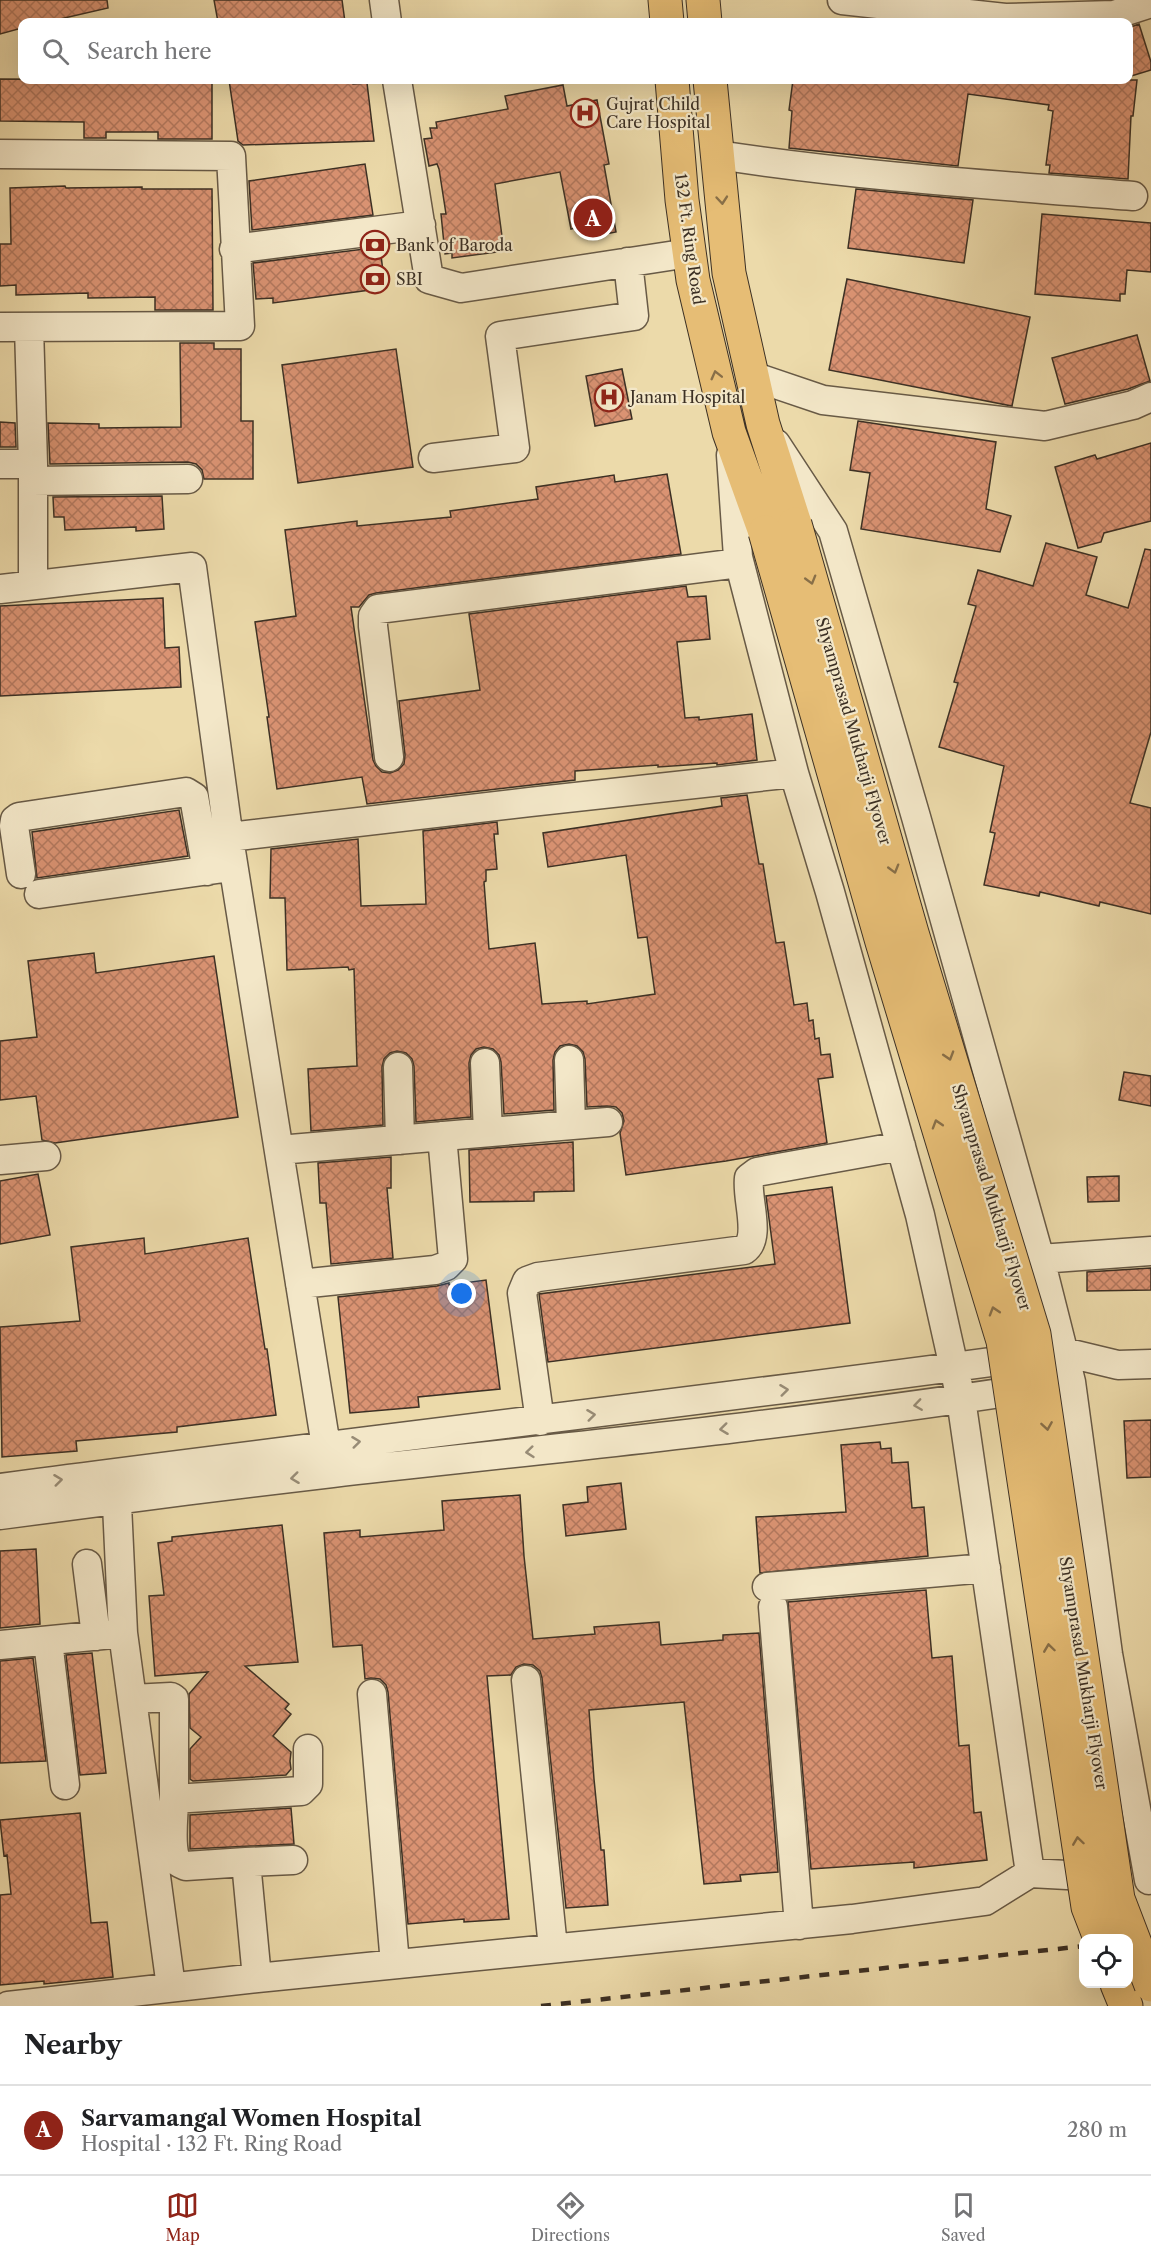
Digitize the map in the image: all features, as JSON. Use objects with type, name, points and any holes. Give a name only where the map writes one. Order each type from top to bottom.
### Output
[{"type":"main road","points":[[665,0],[667,18]]},
{"type":"main road","points":[[702,0],[704,18]]},
{"type":"main road","name":"132 Ft. Ring Road","points":[[672,84],[682,200],[693,280],[729,432]]},
{"type":"main road","name":"132 Ft. Ring Road","points":[[710,84],[729,273],[763,424]]},
{"type":"main road","name":"Shyamprasad Mukharji Flyover","points":[[763,424],[780,528],[882,942],[1003,1341],[1088,1907],[1098,1934]]},
{"type":"main road","name":"Shyamprasad Mukharji Flyover","points":[[729,432],[780,528],[912,933],[1034,1334],[1118,1899],[1151,1985]]},
{"type":"main road","points":[[1119,1988],[1126,2006]]},
{"type":"street","points":[[384,0],[386,18]]},
{"type":"street","points":[[842,0],[1005,18],[1114,15],[1151,3]]},
{"type":"street","points":[[398,84],[429,279],[461,288],[689,253]]},
{"type":"street","points":[[0,154],[231,156],[234,249],[240,326],[0,327]]},
{"type":"street","points":[[718,155],[884,176],[1133,196]]},
{"type":"street","points":[[234,249],[421,225]]},
{"type":"street","points":[[433,458],[515,448],[500,336],[634,316],[628,262]]},
{"type":"street","points":[[29,327],[33,585]]},
{"type":"street","points":[[752,376],[823,400],[1045,426],[1133,405],[1151,397]]},
{"type":"street","points":[[8,2006],[257,1978],[852,1919],[985,1901],[1030,1873],[1150,1880],[1108,1654],[1071,1382],[1040,1259],[833,531],[763,424]]},
{"type":"street","points":[[729,432],[739,563],[794,773],[830,892],[920,1215],[961,1399],[1030,1873]]},
{"type":"street","points":[[0,464],[33,473],[188,479]]},
{"type":"street","points":[[389,757],[373,626],[373,616],[378,609],[739,563]]},
{"type":"street","points":[[0,589],[192,567],[230,837],[220,869]]},
{"type":"street","points":[[230,837],[794,773]]},
{"type":"street","points":[[220,869],[30,884],[14,826],[15,820],[20,817],[186,792],[194,797],[220,869],[279,1150],[330,1474]]},
{"type":"street","points":[[569,1060],[571,1125]]},
{"type":"street","points":[[485,1063],[488,1132]]},
{"type":"street","points":[[398,1067],[400,1140]]},
{"type":"street","points":[[279,1150],[608,1122]]},
{"type":"street","points":[[300,1284],[435,1270],[446,1266],[453,1259],[442,1136]]},
{"type":"street","points":[[540,1421],[522,1293],[527,1281],[538,1277],[744,1250],[750,1246],[754,1237],[748,1188],[749,1178],[757,1172],[901,1146]]},
{"type":"street","points":[[0,1160],[46,1156]]},
{"type":"street","points":[[1040,1259],[1151,1251]]},
{"type":"street","points":[[0,1515],[116,1486],[326,1446],[540,1421],[1064,1352],[1118,1365],[1151,1364]]},
{"type":"street","points":[[0,1488],[116,1486],[330,1474],[584,1446],[961,1399],[1071,1382],[1118,1365]]},
{"type":"street","points":[[109,1634],[116,1486]]},
{"type":"street","points":[[87,1564],[132,1699],[171,1987]]},
{"type":"street","points":[[799,1924],[770,1597],[986,1568]]},
{"type":"street","points":[[0,1646],[109,1634]]},
{"type":"street","points":[[48,1641],[65,1785]]},
{"type":"street","points":[[526,1680],[553,1948]]},
{"type":"street","points":[[372,1694],[395,1964]]},
{"type":"street","points":[[132,1699],[164,1696],[174,1699],[174,1848],[176,1859],[180,1864],[186,1866],[293,1860]]},
{"type":"street","points":[[174,1799],[301,1791],[308,1784],[308,1749]]},
{"type":"street","points":[[246,1862],[257,1978]]},
{"type":"building","points":[[0,0],[107,0],[108,8],[64,18],[18,18],[18,29],[0,34]]},
{"type":"building","points":[[214,0],[342,0],[344,18],[217,18]]},
{"type":"building","points":[[1139,24],[1151,62],[1151,70],[1133,75],[1133,26]]},
{"type":"building","points":[[0,79],[18,79],[18,84],[212,84],[212,139],[158,139],[158,132],[106,132],[106,138],[84,138],[84,122],[0,121]]},
{"type":"building","points":[[1133,80],[1137,80],[1133,116],[1131,116],[1128,179],[1049,173],[1050,165],[1046,165],[1053,111],[1048,110],[1049,105],[968,94],[958,166],[789,148],[792,111],[789,110],[792,84],[1133,84]]},
{"type":"building","points":[[230,84],[367,84],[374,141],[243,145],[238,141]]},
{"type":"building","points":[[563,85],[567,106],[597,100],[609,164],[604,165],[616,232],[590,237],[588,225],[571,229],[560,172],[495,184],[504,251],[452,258],[452,253],[445,254],[441,214],[446,214],[439,169],[437,164],[429,166],[424,139],[432,138],[430,128],[437,128],[436,122],[508,109],[505,96]]},
{"type":"building","points":[[365,164],[373,215],[252,230],[249,181]]},
{"type":"building","points":[[65,186],[66,188],[212,189],[213,310],[155,310],[155,297],[88,298],[88,293],[16,295],[16,285],[0,286],[0,244],[11,244],[10,188]]},
{"type":"building","points":[[856,189],[973,200],[964,263],[848,248]]},
{"type":"building","points":[[1042,214],[1151,223],[1151,272],[1127,270],[1125,294],[1120,294],[1120,301],[1035,294]]},
{"type":"building","points":[[380,247],[385,288],[273,303],[273,298],[256,299],[253,263]]},
{"type":"building","points":[[847,279],[1030,317],[1012,406],[829,370]]},
{"type":"building","points":[[1137,335],[1150,381],[1128,389],[1065,404],[1052,358]]},
{"type":"building","points":[[180,343],[214,343],[214,349],[241,349],[241,421],[253,421],[253,479],[204,479],[202,470],[196,464],[188,462],[50,464],[48,423],[99,424],[99,428],[181,427]]},
{"type":"building","points":[[396,349],[413,467],[298,483],[282,365]]},
{"type":"building","name":"Janam Hospital","points":[[622,369],[632,419],[595,426],[586,376]]},
{"type":"building","points":[[858,421],[996,442],[986,509],[1011,516],[1000,552],[861,529],[870,473],[850,470]]},
{"type":"building","points":[[0,422],[15,423],[16,447],[0,447]]},
{"type":"building","points":[[1151,443],[1151,521],[1104,533],[1101,542],[1078,548],[1055,467],[1095,455],[1097,459]]},
{"type":"building","points":[[667,474],[681,554],[376,593],[369,595],[359,607],[351,607],[373,760],[382,772],[390,773],[398,770],[404,764],[399,701],[480,690],[469,614],[686,586],[688,597],[706,596],[710,639],[677,642],[685,718],[699,717],[699,720],[752,714],[757,760],[717,765],[717,763],[658,767],[658,765],[575,771],[575,780],[367,804],[362,777],[277,789],[255,622],[296,616],[285,530],[357,521],[357,526],[451,517],[450,511],[538,499],[536,487],[614,475],[615,482]]},
{"type":"building","points":[[162,496],[164,529],[136,531],[136,527],[65,530],[64,517],[54,517],[53,497]]},
{"type":"building","points":[[1046,543],[1097,557],[1086,595],[1128,608],[1145,549],[1151,550],[1151,732],[1130,803],[1151,808],[1151,914],[1100,902],[1099,906],[1040,892],[1039,896],[984,885],[995,833],[990,832],[1004,766],[939,747],[958,683],[954,682],[976,606],[968,604],[978,570],[1033,586]]},
{"type":"building","points":[[163,598],[165,648],[179,647],[181,687],[0,696],[0,606]]},
{"type":"building","points":[[747,795],[759,864],[763,864],[776,943],[784,942],[794,1005],[807,1003],[809,1021],[813,1020],[815,1039],[819,1038],[821,1055],[830,1054],[833,1077],[818,1079],[827,1143],[726,1161],[626,1175],[620,1133],[624,1121],[622,1113],[616,1107],[587,1107],[583,1052],[577,1046],[569,1044],[560,1046],[553,1060],[554,1110],[504,1114],[499,1055],[493,1049],[484,1047],[476,1049],[469,1063],[471,1117],[416,1122],[414,1066],[412,1059],[406,1053],[397,1051],[390,1053],[384,1059],[382,1067],[383,1125],[311,1131],[308,1069],[357,1066],[354,969],[349,970],[348,967],[287,970],[285,898],[270,898],[271,849],[358,839],[361,906],[426,904],[423,831],[497,822],[498,834],[494,834],[497,869],[486,870],[486,881],[484,882],[489,949],[535,943],[542,1004],[587,1001],[587,1004],[655,994],[647,937],[638,938],[626,855],[548,867],[543,833],[722,806],[721,798]]},
{"type":"building","points":[[179,810],[188,856],[37,878],[32,832]]},
{"type":"building","points":[[94,953],[96,973],[214,956],[238,1117],[55,1143],[42,1140],[36,1096],[0,1100],[0,1041],[37,1037],[28,961]]},
{"type":"building","points":[[1124,1072],[1151,1076],[1151,1106],[1119,1100]]},
{"type":"building","points":[[573,1142],[574,1191],[534,1192],[534,1201],[470,1202],[469,1150]]},
{"type":"building","points":[[391,1157],[391,1188],[387,1188],[393,1258],[331,1264],[326,1203],[320,1203],[318,1163]]},
{"type":"building","points":[[38,1174],[50,1235],[0,1244],[0,1181]]},
{"type":"building","points":[[1119,1176],[1119,1201],[1088,1202],[1087,1177]]},
{"type":"building","points":[[832,1187],[850,1323],[548,1362],[539,1294],[775,1264],[766,1196]]},
{"type":"building","points":[[144,1238],[145,1254],[248,1238],[276,1415],[177,1427],[177,1432],[76,1441],[77,1451],[2,1457],[0,1327],[80,1321],[71,1247]]},
{"type":"building","points":[[1151,1268],[1151,1290],[1087,1291],[1087,1272]]},
{"type":"building","points":[[486,1280],[500,1389],[418,1397],[419,1407],[350,1413],[338,1297]]},
{"type":"building","points":[[1151,1420],[1151,1477],[1127,1478],[1124,1421]]},
{"type":"building","points":[[880,1442],[881,1449],[891,1448],[892,1463],[908,1462],[912,1508],[924,1507],[928,1556],[760,1573],[756,1517],[846,1512],[841,1445]]},
{"type":"building","points":[[621,1483],[626,1529],[566,1536],[563,1505],[588,1502],[587,1487]]},
{"type":"building","points":[[520,1495],[533,1639],[595,1634],[594,1627],[659,1622],[661,1645],[723,1640],[723,1635],[759,1633],[778,1872],[740,1875],[741,1881],[704,1884],[684,1702],[589,1710],[608,1905],[566,1908],[542,1678],[540,1671],[533,1665],[524,1664],[516,1667],[511,1675],[487,1676],[509,1919],[464,1922],[464,1919],[408,1924],[388,1692],[386,1685],[380,1679],[365,1679],[362,1645],[333,1647],[324,1533],[360,1530],[360,1537],[444,1530],[442,1501]]},
{"type":"building","points":[[282,1525],[298,1662],[245,1666],[289,1704],[285,1709],[291,1714],[273,1736],[291,1752],[291,1769],[286,1775],[193,1781],[190,1779],[190,1749],[201,1737],[190,1728],[189,1694],[208,1672],[155,1676],[149,1596],[164,1595],[158,1543],[172,1541],[172,1537]]},
{"type":"building","points":[[36,1549],[40,1624],[0,1628],[0,1551]]},
{"type":"building","points":[[926,1590],[932,1658],[952,1656],[959,1746],[969,1745],[974,1813],[981,1812],[987,1860],[914,1868],[914,1862],[811,1869],[788,1602]]},
{"type":"building","points":[[92,1653],[106,1773],[80,1775],[66,1655]]},
{"type":"building","points":[[33,1658],[46,1761],[0,1763],[0,1661]]},
{"type":"building","points":[[291,1808],[294,1844],[190,1849],[190,1815]]},
{"type":"building","points":[[80,1813],[91,1923],[107,1922],[113,1977],[44,1984],[44,1981],[0,1985],[0,1895],[11,1894],[0,1820]]},
{"type":"railway","points":[[1133,1941],[1151,1939]]},
{"type":"railway","points":[[541,2006],[1079,1947]]},
{"type":"place","name":"Gujrat Child Care Hospital","points":[[585,113]]},
{"type":"place","name":"Sarvamangal Women Hospital","points":[[593,218]]},
{"type":"place","name":"Bank of Baroda","points":[[375,245]]},
{"type":"place","name":"SBI","points":[[375,279]]},
{"type":"place","name":"Janam Hospital","points":[[609,397]]}]
